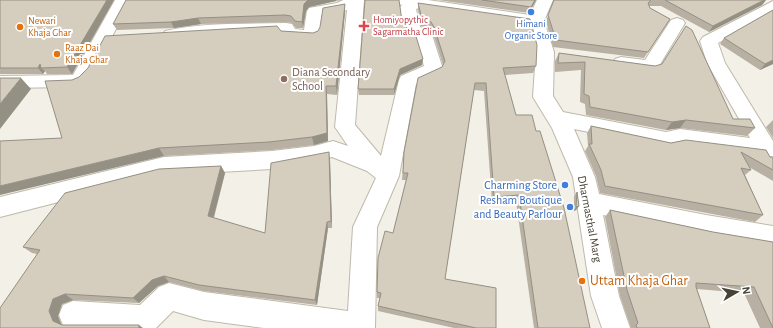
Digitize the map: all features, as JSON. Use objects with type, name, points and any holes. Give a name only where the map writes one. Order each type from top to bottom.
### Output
[{"type":"street","points":[[0,82],[78,81],[111,38],[123,0]]},
{"type":"street","points":[[158,36],[201,31],[286,28],[289,34],[312,35],[315,11],[341,7],[356,0],[345,127],[382,170]]},
{"type":"street","points":[[397,0],[419,2],[536,21],[545,0]]},
{"type":"street","points":[[73,315],[145,319],[169,296],[204,306],[361,328],[365,227],[408,80],[434,69],[424,35],[412,30],[408,7],[419,2]]},
{"type":"street","points":[[605,60],[650,67],[688,29],[773,6]]},
{"type":"street","name":"Dharmasthal Marg","points":[[536,21],[553,53],[543,97],[562,126],[584,177],[605,296],[616,328]]},
{"type":"street","points":[[688,29],[716,63],[770,153]]},
{"type":"street","points":[[556,118],[666,140],[680,137],[770,153]]},
{"type":"street","points":[[0,207],[24,203],[164,166],[272,160],[314,154],[334,149],[382,170]]},
{"type":"street","points":[[588,202],[706,226],[773,237]]},
{"type":"building","points":[[0,0],[107,0],[67,67],[41,68],[40,64],[38,68],[0,68]]},
{"type":"building","points":[[126,0],[308,0],[304,4],[302,22],[295,21],[291,16],[285,15],[198,18],[171,22],[113,24]]},
{"type":"building","points":[[365,0],[399,0],[402,21],[406,27],[415,33],[423,59],[400,69],[394,89],[358,89]]},
{"type":"building","points":[[482,0],[535,0],[531,7]]},
{"type":"building","points":[[554,0],[651,0],[648,3],[650,8],[670,19],[648,52],[556,40],[548,15]]},
{"type":"building","points":[[665,0],[764,0],[713,26]]},
{"type":"building","points":[[418,3],[530,19],[537,45],[536,66],[503,68],[516,115],[532,115],[536,131],[540,131],[564,208],[590,328],[538,328],[519,195],[494,197],[486,83],[475,83],[445,279],[496,288],[496,328],[476,328],[378,306],[381,293],[377,292],[378,258],[385,231],[393,233],[408,173],[403,173],[404,152],[418,78],[442,67],[445,61],[434,27],[431,22],[422,19]]},
{"type":"building","points":[[345,4],[336,86],[326,86],[327,133],[312,137],[269,142],[159,148],[0,186],[0,141],[62,138],[45,81],[72,80],[79,77],[88,68],[105,36],[277,26],[281,31],[313,33],[318,31],[320,27],[323,8]]},
{"type":"building","points":[[773,10],[773,60],[765,64],[724,38]]},
{"type":"building","points":[[686,26],[692,30],[733,119],[750,119],[755,128],[686,120],[672,122],[590,107],[589,96],[584,94],[585,62],[558,63],[559,53],[655,66],[662,64]]},
{"type":"building","points":[[0,78],[21,78],[0,104]]},
{"type":"building","points":[[591,126],[671,143],[686,140],[766,150],[770,157],[773,157],[773,170],[741,152],[751,170],[741,168],[763,215],[605,186],[601,170],[589,144],[592,144]]},
{"type":"building","points":[[329,152],[331,221],[327,222],[315,300],[199,285],[164,276],[152,280],[133,298],[65,294],[53,299],[49,311],[53,321],[62,325],[139,325],[139,328],[0,328],[0,308],[40,250],[23,247],[65,193],[159,169],[221,166],[208,216],[265,233],[271,163]]},
{"type":"building","points":[[577,192],[579,206],[576,207]]},
{"type":"building","points":[[610,210],[713,232],[773,242],[773,328],[754,287],[696,283],[710,328],[637,328],[636,325],[638,323],[627,290]]},
{"type":"place","name":"Himani Organic Store","points":[[531,12]]},
{"type":"place","name":"Homiyopythic Sagarmatha Clinic","points":[[364,26]]},
{"type":"place","name":"Newari Khaja Ghar","points":[[20,27]]},
{"type":"place","name":"Raaz Dai Khaja Ghar","points":[[57,54]]},
{"type":"place","name":"Diana Secondary School","points":[[284,79]]},
{"type":"place","name":"Charming Store","points":[[565,185]]},
{"type":"place","name":"Resham Boutique and Beauty Parlour","points":[[570,207]]},
{"type":"place","name":"Uttam Khaja Ghar","points":[[582,281]]}]
